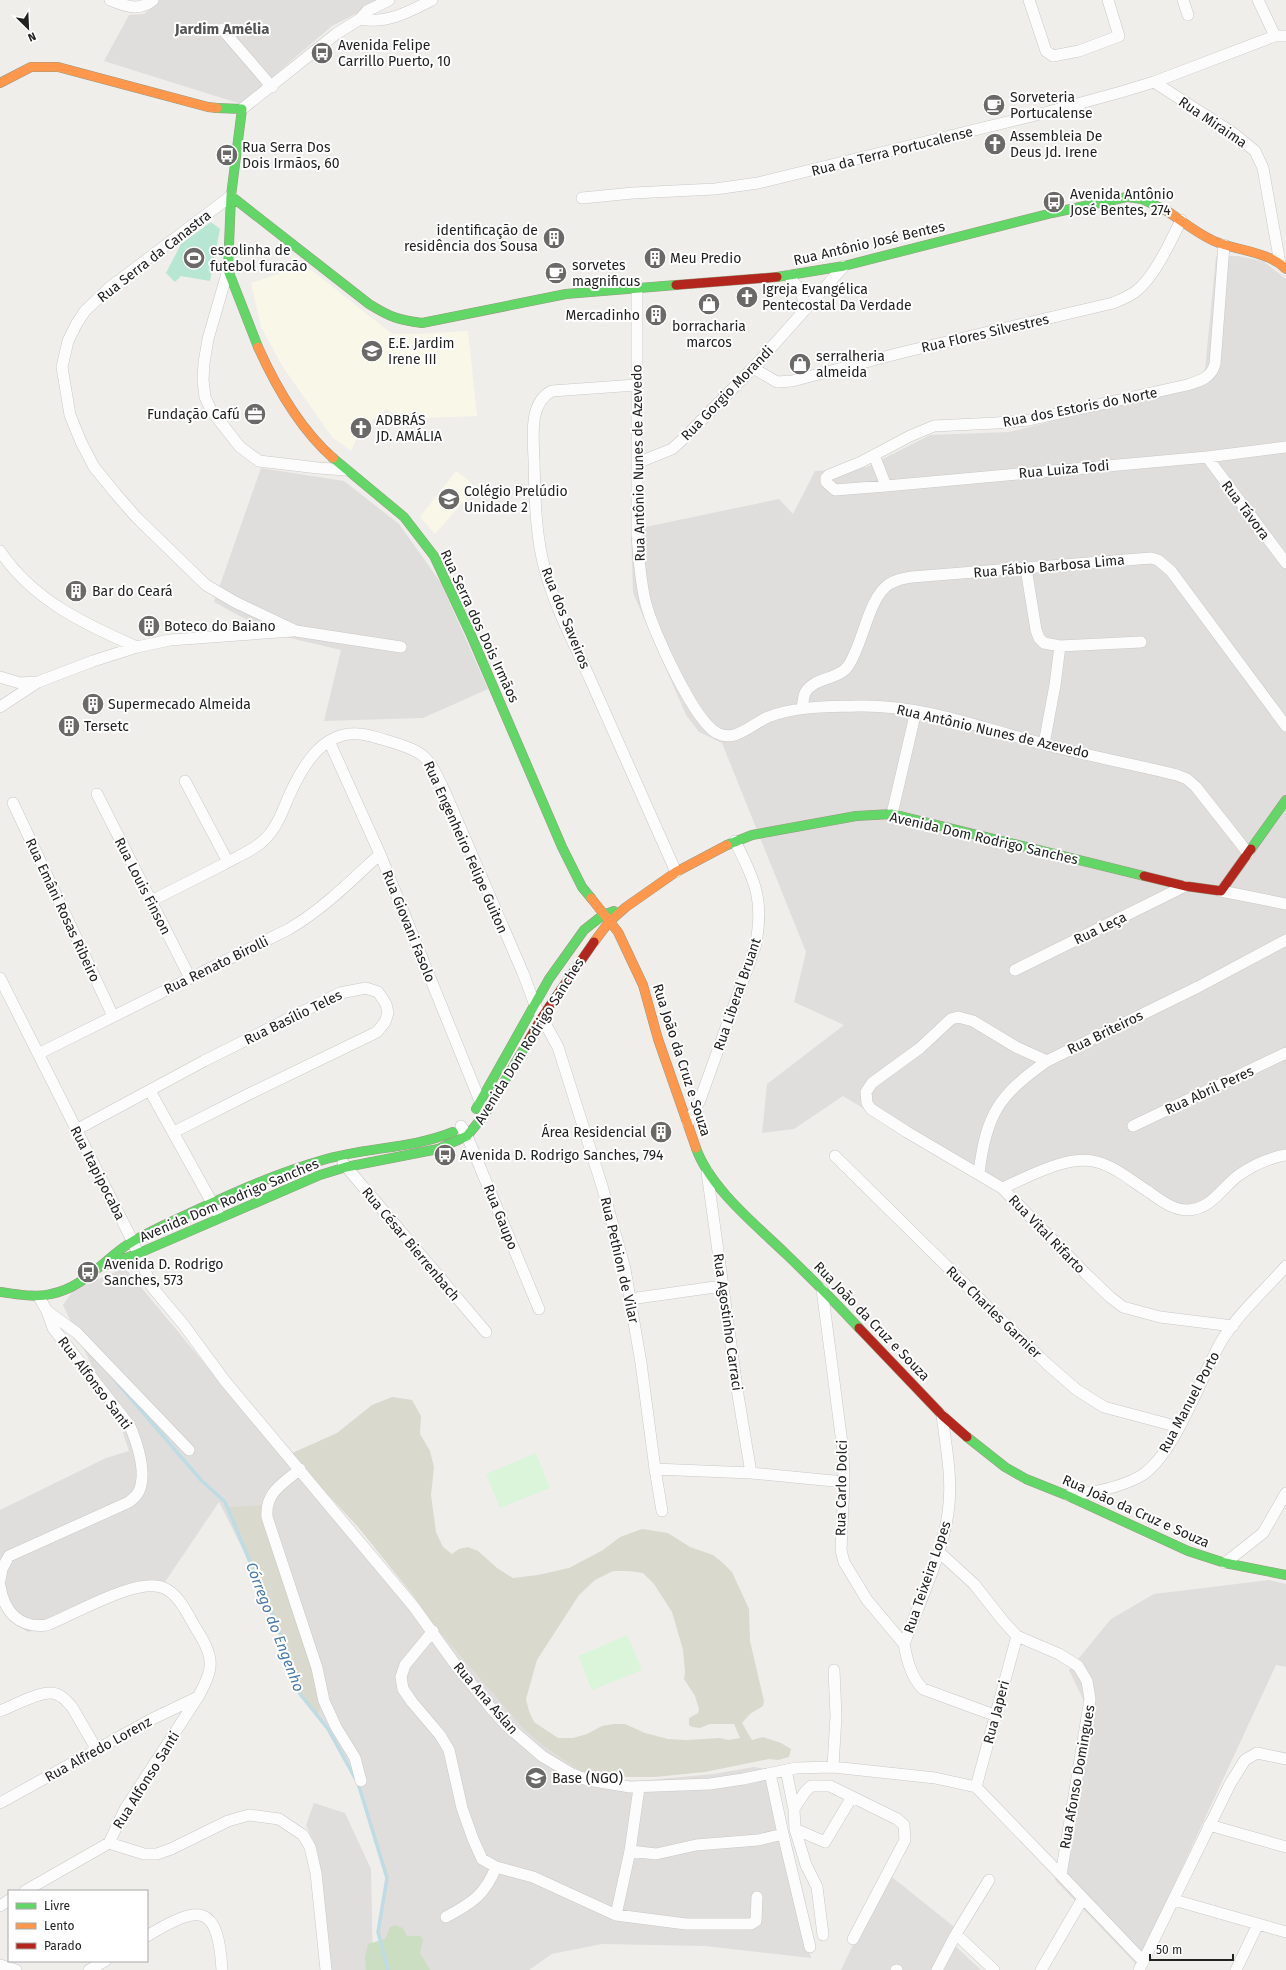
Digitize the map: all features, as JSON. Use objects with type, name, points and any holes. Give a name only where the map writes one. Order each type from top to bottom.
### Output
[{"type":"street","points":[[110,0],[132,8],[146,5],[153,0]]},
{"type":"street","points":[[0,83],[31,67],[58,67],[208,107],[228,110],[242,109],[272,87],[336,34],[360,19],[367,12],[388,0]]},
{"type":"street","points":[[360,19],[373,21],[385,20],[406,13],[432,0]]},
{"type":"street","points":[[1029,0],[1046,51],[1048,55],[1053,56],[1079,51],[1119,36],[1108,0]]},
{"type":"street","points":[[1183,0],[1188,15]]},
{"type":"street","points":[[1258,0],[1281,36]]},
{"type":"street","points":[[222,29],[272,87]]},
{"type":"street","name":"Rua da Terra Portucalense","points":[[582,198],[633,193],[715,189],[758,183],[1048,112],[1154,82],[1281,36]]},
{"type":"street","name":"Rua Miraima","points":[[1154,82],[1233,133],[1255,151],[1263,168],[1283,266]]},
{"type":"street","name":"Rua Serra dos Dois Irmãos","points":[[242,109],[231,196],[228,270],[248,325],[266,365],[290,406],[315,439],[331,456],[404,517],[434,556],[471,635],[562,847],[582,887],[603,915]]},
{"type":"street","name":"Rua Antônio José Bentes","points":[[231,196],[386,315],[409,322],[439,321],[566,294],[637,287],[789,276],[844,266],[1052,213],[1126,197],[1142,199],[1181,220],[1212,240],[1224,245],[1254,253],[1283,266]]},
{"type":"street","name":"Rua Serra da Canastra","points":[[231,196],[109,288],[85,311],[68,341],[62,366],[66,399],[73,422],[94,467],[136,517],[206,585],[235,602],[296,631],[401,647]]},
{"type":"street","name":"Rua Flores Silvestres","points":[[753,368],[777,382],[792,382],[904,352],[1113,303],[1128,297],[1144,283],[1168,248],[1181,220]]},
{"type":"street","name":"Rua dos Estoris do Norte","points":[[841,489],[835,490],[828,486],[826,478],[834,473],[874,456],[910,436],[934,426],[1029,420],[1166,390],[1205,378],[1213,371],[1215,364],[1224,245]]},
{"type":"street","name":"Rua Gorgio Morandi","points":[[637,463],[672,448],[753,368],[844,266]]},
{"type":"street","points":[[228,270],[208,339],[204,363],[203,380],[205,397],[211,410],[240,447],[260,461],[347,470]]},
{"type":"street","points":[[789,276],[801,292],[806,309]]},
{"type":"street","name":"Rua Antônio Nunes de Azevedo","points":[[637,287],[637,535],[640,576],[646,605],[664,648],[694,707],[704,721],[715,732],[729,737],[733,736],[768,717],[802,708],[887,706],[916,711],[973,724],[1044,744],[1177,775],[1187,780],[1210,803],[1248,853]]},
{"type":"street","name":"Rua dos Saveiros","points":[[636,385],[552,391],[545,394],[538,403],[535,414],[533,445],[538,538],[545,570],[562,616],[676,872]]},
{"type":"street","name":"Rua Luiza Todi","points":[[841,489],[1207,457],[1286,446]]},
{"type":"street","points":[[874,456],[886,486]]},
{"type":"street","name":"Rua Távora","points":[[1207,457],[1286,563]]},
{"type":"street","points":[[0,551],[27,584],[56,607],[136,647]]},
{"type":"street","name":"Rua Fábio Barbosa Lima","points":[[802,708],[805,694],[809,689],[842,672],[849,665],[872,610],[882,591],[890,584],[912,577],[1151,558],[1158,560],[1171,571],[1286,726]]},
{"type":"street","points":[[1026,568],[1037,635],[1044,643],[1060,646],[1141,642]]},
{"type":"street","points":[[0,707],[38,682],[93,660],[136,647],[170,640],[296,631]]},
{"type":"street","points":[[1044,744],[1052,706],[1060,646]]},
{"type":"street","points":[[0,677],[20,683],[38,682]]},
{"type":"street","points":[[892,814],[916,711]]},
{"type":"street","name":"Rua Engenheiro Felipe Guiton","points":[[151,901],[228,862],[255,847],[265,839],[281,814],[303,767],[316,751],[329,741],[346,734],[360,734],[415,750],[426,756],[431,763],[523,973],[535,1005],[542,1017]]},
{"type":"street","name":"Rua Giovani Fasolo","points":[[329,741],[380,854],[485,1114]]},
{"type":"street","points":[[185,781],[228,862]]},
{"type":"street","name":"Rua Louis Finson","points":[[97,794],[190,978]]},
{"type":"street","points":[[1221,891],[1286,800]]},
{"type":"street","name":"Rua Emâni Rosas Ribeiro","points":[[13,803],[114,1016]]},
{"type":"street","name":"Avenida Dom Rodrigo Sanches","points":[[0,1292],[39,1297],[66,1289],[103,1266],[137,1254],[287,1188],[346,1167],[438,1149],[485,1114],[512,1072],[542,1017],[577,964],[610,922],[626,907],[676,872],[735,841],[752,835],[816,822],[856,816],[892,814],[1185,886],[1221,891],[1286,904]]},
{"type":"street","name":"Rua Liberal Bruant","points":[[688,1123],[700,1100],[710,1075],[754,946],[758,929],[760,905],[758,895],[735,841]]},
{"type":"street","name":"Rua Renato Birolli","points":[[38,1054],[289,930],[331,900],[380,854]]},
{"type":"street","name":"Rua Leça","points":[[1015,970],[1185,886]]},
{"type":"street","name":"Avenida Dom Rodrigo Sanches","points":[[464,1131],[548,979],[584,930],[603,915],[626,907]]},
{"type":"street","name":"Rua João da Cruz e Souza","points":[[603,915],[618,932],[643,985],[658,1039],[699,1156],[707,1171],[739,1209],[822,1288],[942,1415],[976,1446],[1005,1467],[1026,1479],[1066,1495],[1188,1551],[1225,1563],[1286,1575]]},
{"type":"street","name":"Rua Briteiros","points":[[979,1173],[986,1130],[998,1105],[1008,1091],[1047,1061],[1198,987],[1286,940]]},
{"type":"street","name":"Rua Itapipocaba","points":[[0,978],[133,1242],[152,1287],[249,1412],[300,1469]]},
{"type":"street","name":"Rua Basílio Teles","points":[[76,1130],[204,1061],[340,993],[358,988],[372,989],[378,992],[386,1004],[388,1013],[385,1022],[377,1032],[174,1132]]},
{"type":"street","name":"Rua Pethion de Vilar","points":[[542,1017],[558,1047],[602,1186],[625,1269],[641,1363],[654,1468],[662,1511]]},
{"type":"street","name":"Rua Vital Rifarto","points":[[1047,1061],[1016,1047],[989,1030],[962,1017],[951,1019],[920,1048],[872,1083],[866,1092],[866,1098],[871,1109],[949,1158],[979,1173],[1002,1188],[1086,1274],[1123,1307],[1160,1317],[1233,1326]]},
{"type":"street","name":"Rua Abril Peres","points":[[1133,1126],[1286,1053]]},
{"type":"street","points":[[150,1091],[220,1217]]},
{"type":"street","name":"Avenida Dom Rodrigo Sanches","points":[[103,1266],[111,1257],[133,1242],[213,1204],[318,1160],[338,1155],[415,1143],[464,1131]]},
{"type":"street","name":"Rua Gaupo","points":[[464,1131],[539,1310]]},
{"type":"street","name":"Rua César Bierrenbach","points":[[338,1155],[346,1167],[486,1332]]},
{"type":"street","points":[[1002,1188],[1064,1162],[1078,1159],[1097,1162],[1111,1168],[1171,1206],[1186,1210],[1195,1209],[1208,1203],[1231,1180],[1250,1167],[1286,1155]]},
{"type":"street","name":"Rua Charles Garnier","points":[[835,1156],[988,1308],[1047,1364],[1077,1390],[1104,1407],[1179,1427]]},
{"type":"street","name":"Rua Agostinho Carraci","points":[[707,1171],[722,1286],[752,1473]]},
{"type":"street","name":"Rua Manuel Porto","points":[[1066,1495],[1084,1494],[1107,1489],[1140,1477],[1150,1469],[1163,1454],[1179,1427],[1213,1357],[1233,1326],[1286,1266]]},
{"type":"street","points":[[630,1300],[722,1286]]},
{"type":"street","name":"Rua Carlo Dolci","points":[[822,1288],[842,1436],[844,1482],[840,1540],[844,1562],[867,1600],[904,1644]]},
{"type":"street","name":"Rua Alfonso Santi","points":[[0,1580],[2,1569],[9,1556],[129,1502],[140,1490],[142,1469],[137,1445],[130,1426],[53,1328],[47,1311],[39,1297]]},
{"type":"street","points":[[47,1311],[77,1333],[189,1450]]},
{"type":"street","name":"Rua Teixeira Lopes","points":[[904,1644],[939,1552],[948,1513],[949,1467],[942,1415]]},
{"type":"street","points":[[654,1468],[752,1473],[844,1482]]},
{"type":"street","points":[[300,1469],[271,1496],[267,1505],[267,1517],[317,1668],[324,1701],[336,1727],[355,1758],[361,1781]]},
{"type":"street","name":"Rua Ana Aslan","points":[[300,1469],[433,1631],[455,1664],[506,1725],[542,1756],[572,1774],[588,1780],[639,1788],[710,1784],[791,1769],[833,1767],[935,1778],[976,1787]]},
{"type":"street","points":[[1225,1563],[1263,1533],[1286,1494]]},
{"type":"street","name":"Rua Afonso Domingues","points":[[939,1552],[974,1584],[1017,1636],[1071,1660],[1084,1672],[1089,1688],[1090,1699],[1061,1875]]},
{"type":"street","name":"Rua Alfonso Santi","points":[[0,1586],[5,1604],[16,1618],[22,1623],[39,1626],[62,1619],[137,1586],[155,1585],[164,1588],[177,1599],[208,1650],[211,1666],[208,1678],[198,1697],[125,1809],[109,1843],[144,1854],[157,1854],[171,1849],[228,1821],[249,1815],[279,1819],[303,1835],[310,1847],[316,1873],[326,1970]]},
{"type":"street","points":[[433,1631],[405,1665],[402,1672],[401,1682],[408,1697],[440,1735],[449,1750],[462,1808],[482,1859],[496,1867],[533,1877],[616,1915],[686,1924],[747,1925],[756,1921],[757,1897]]},
{"type":"street","name":"Rua Japeri","points":[[976,1787],[994,1715],[1017,1636]]},
{"type":"street","points":[[904,1644],[910,1668],[916,1682],[923,1689],[994,1715]]},
{"type":"street","points":[[833,1767],[836,1716],[834,1670]]},
{"type":"street","points":[[0,1711],[43,1694],[56,1694],[67,1701],[72,1707],[96,1750]]},
{"type":"street","name":"Rua Alfredo Lorenz","points":[[0,1803],[161,1714],[198,1697]]},
{"type":"street","points":[[976,1787],[1083,1898],[1141,1965],[1174,1900],[1209,1825],[1230,1784],[1245,1760],[1257,1753],[1286,1759]]},
{"type":"street","points":[[791,1769],[795,1829],[806,1865],[817,1887],[823,1935]]},
{"type":"street","points":[[770,1773],[810,1947]]},
{"type":"street","points":[[794,1809],[805,1792],[811,1786],[830,1786],[897,1819],[904,1825],[906,1836],[905,1840],[853,1939]]},
{"type":"street","points":[[616,1915],[630,1851],[639,1788]]},
{"type":"street","points":[[795,1829],[825,1842],[852,1797]]},
{"type":"street","points":[[1209,1825],[1286,1847]]},
{"type":"street","points":[[630,1851],[656,1854],[696,1845],[758,1840],[783,1834]]},
{"type":"street","points":[[27,1890],[109,1843]]},
{"type":"street","points":[[446,1917],[468,1904],[482,1893],[490,1883],[496,1867]]},
{"type":"street","points":[[937,1970],[956,1934],[989,1880]]},
{"type":"street","points":[[1042,1970],[1083,1898]]},
{"type":"street","points":[[1174,1900],[1286,1932]]},
{"type":"street","points":[[148,1935],[183,1916],[204,1916],[211,1920],[216,1930],[220,1944],[222,1970]]},
{"type":"street","points":[[1236,1970],[1258,1924]]},
{"type":"street","points":[[956,1934],[994,1970]]},
{"type":"street","points":[[0,1965],[16,1970]]},
{"type":"street","points":[[89,1970],[102,1965]]},
{"type":"shaded area","points":[[156,0],[383,0],[332,26],[241,104],[104,61],[129,15],[144,14],[152,7]]},
{"type":"shaded area","name":"E.E. Jardim Irene III","points":[[294,256],[392,334],[468,331],[477,416],[400,419],[387,409],[361,428],[351,451],[332,437],[283,367],[261,327],[251,283],[287,271]]},
{"type":"shaded area","points":[[1216,256],[1238,256],[1263,261],[1286,279],[1286,1160],[1260,1164],[1190,1212],[1092,1165],[1071,1165],[998,1191],[843,1096],[794,1129],[762,1133],[767,1084],[844,1025],[794,1002],[806,952],[722,743],[699,732],[686,715],[633,593],[631,530],[779,499],[793,514],[815,471],[867,467],[930,435],[1009,432],[1158,395],[1204,380]]},
{"type":"shaded area","points":[[261,468],[344,481],[399,524],[441,583],[488,689],[423,718],[324,721],[341,650],[273,634],[214,602]]},
{"type":"shaded area","name":"Colégio Prelúdio Unidade 2","points":[[456,471],[468,480],[475,488],[435,534],[420,517]]},
{"type":"shaded area","points":[[125,1268],[249,1417],[545,1747],[588,1777],[639,1781],[713,1774],[754,1767],[771,1770],[784,1859],[811,1958],[705,1946],[602,1944],[552,1954],[529,1970],[388,1970],[378,1932],[387,1878],[361,1788],[328,1729],[300,1694],[278,1630],[246,1556],[219,1502],[163,1585],[134,1590],[48,1627],[28,1632],[10,1621],[0,1600],[0,1510],[106,1458],[129,1451],[121,1427],[63,1305],[74,1289]]},
{"type":"shaded area","points":[[392,1397],[412,1400],[421,1416],[420,1434],[430,1451],[434,1467],[431,1495],[436,1532],[443,1547],[452,1554],[459,1549],[468,1547],[478,1551],[497,1568],[513,1578],[538,1575],[569,1568],[603,1550],[620,1537],[642,1529],[668,1533],[690,1547],[713,1555],[723,1563],[732,1572],[749,1609],[750,1641],[764,1701],[763,1706],[750,1714],[742,1723],[752,1740],[763,1737],[781,1743],[791,1749],[789,1757],[778,1760],[769,1759],[705,1772],[655,1777],[588,1777],[545,1747],[525,1730],[424,1614],[415,1598],[358,1527],[290,1454],[337,1433],[372,1405]],"holes":[[[613,1571],[643,1573],[654,1584],[672,1612],[683,1650],[685,1672],[684,1679],[695,1696],[699,1709],[698,1713],[689,1718],[689,1725],[700,1728],[710,1724],[734,1724],[740,1738],[728,1740],[720,1738],[686,1740],[668,1739],[645,1733],[625,1724],[602,1726],[587,1734],[573,1738],[558,1738],[534,1722],[526,1699],[537,1660],[579,1595],[595,1580]]]},
{"type":"shaded area","points":[[266,1505],[322,1703],[317,1716],[300,1694],[290,1662],[246,1556],[229,1507]]},
{"type":"shaded area","points":[[1269,1580],[1286,1584],[1286,1667],[1276,1665],[1137,1965],[1055,1880],[1087,1708],[1069,1670],[1111,1619],[1154,1594]]},
{"type":"shaded area","points":[[314,1803],[345,1813],[371,1869],[373,1970],[331,1970],[317,1849],[306,1825]]},
{"type":"shaded area","points":[[887,1873],[958,1930],[951,1942],[981,1970],[841,1970]]},
{"type":"green space","name":"escolinha de futebol furacão","points":[[211,222],[220,229],[210,281],[181,276],[175,282],[166,273],[181,244]]},
{"type":"green space","points":[[536,1453],[550,1488],[500,1508],[486,1474]]},
{"type":"green space","points":[[627,1635],[642,1670],[592,1690],[578,1656]]},
{"type":"green space","points":[[395,1925],[403,1928],[407,1936],[420,1936],[423,1940],[420,1953],[430,1970],[366,1970],[365,1957],[368,1944],[385,1939],[390,1927]]},
{"type":"waterway","name":"Córrego do Engenho","points":[[115,1380],[201,1480],[225,1502],[284,1643],[300,1694],[328,1729],[355,1778]]},
{"type":"waterway","name":"Córrego do Engenho","points":[[358,1783],[387,1878],[378,1932],[388,1970]]},
{"type":"traffic: fast","points":[[217,108],[242,109],[231,196],[228,270],[258,347]]},
{"type":"traffic: fast","points":[[231,196],[369,304],[389,315],[407,321],[422,323],[566,294],[676,285]]},
{"type":"traffic: fast","points":[[777,277],[844,266],[1052,213],[1127,197],[1142,199],[1167,211]]},
{"type":"traffic: fast","points":[[333,458],[404,517],[434,556],[471,635],[562,847],[582,887],[591,898]]},
{"type":"traffic: fast","points":[[1251,849],[1286,800]]},
{"type":"traffic: fast","points":[[727,845],[752,835],[856,816],[892,814],[1144,876]]},
{"type":"traffic: fast","points":[[476,1109],[549,979],[584,930],[603,915],[614,911]]},
{"type":"traffic: fast","points":[[103,1266],[137,1254],[320,1175],[346,1167],[438,1149],[467,1136],[485,1114],[526,1045]]},
{"type":"traffic: fast","points":[[0,1292],[38,1296],[62,1291],[72,1287],[90,1275],[124,1247],[143,1235],[249,1186],[323,1160],[421,1142],[453,1132]]},
{"type":"traffic: fast","points":[[696,1148],[712,1177],[735,1205],[814,1281],[859,1328]]},
{"type":"traffic: fast","points":[[967,1437],[1005,1467],[1026,1479],[1066,1495],[1188,1551],[1225,1563],[1286,1575]]},
{"type":"traffic: slow","points":[[0,83],[31,67],[58,67],[208,107],[217,108]]},
{"type":"traffic: slow","points":[[1167,211],[1196,231],[1214,241],[1270,258],[1286,269]]},
{"type":"traffic: slow","points":[[258,347],[290,407],[310,434],[333,458]]},
{"type":"traffic: slow","points":[[594,942],[609,922],[626,907],[676,872],[727,845]]},
{"type":"traffic: slow","points":[[591,898],[618,932],[643,985],[658,1039],[696,1148]]},
{"type":"traffic: jam","points":[[676,285],[777,277]]},
{"type":"traffic: jam","points":[[1144,876],[1185,886],[1221,891],[1251,849]]},
{"type":"traffic: jam","points":[[526,1045],[542,1017],[594,942]]},
{"type":"traffic: jam","points":[[859,1328],[942,1415],[967,1437]]},
{"type":"place","name":"Avenida Felipe Carrillo Puerto, 10","points":[[322,53]]},
{"type":"place","name":"Sorveteria Portucalense","points":[[994,105]]},
{"type":"place","name":"Assembleia De Deus Jd. Irene","points":[[995,144]]},
{"type":"place","name":"Rua Serra Dos Dois Irmãos, 60","points":[[227,155]]},
{"type":"place","name":"Avenida Antônio José Bentes, 274","points":[[1054,202]]},
{"type":"place","name":"identificação de residência dos Sousa","points":[[554,238]]},
{"type":"place","name":"escolinha de futebol furacão","points":[[194,258]]},
{"type":"place","name":"Meu Predio","points":[[655,258]]},
{"type":"place","name":"sorvetes magnificus","points":[[556,273]]},
{"type":"place","name":"Igreja Evangélica Pentecostal Da Verdade","points":[[747,297]]},
{"type":"place","name":"borracharia marcos","points":[[709,304]]},
{"type":"place","name":"Mercadinho","points":[[656,315]]},
{"type":"place","name":"E.E. Jardim Irene III","points":[[372,351]]},
{"type":"place","name":"serralheria almeida","points":[[800,364]]},
{"type":"place","name":"Fundação Cafú","points":[[255,414]]},
{"type":"place","name":"ADBRÁS JD. AMÁLIA","points":[[361,428]]},
{"type":"place","name":"Colégio Prelúdio Unidade 2","points":[[449,499]]},
{"type":"place","name":"Bar do Ceará","points":[[76,591]]},
{"type":"place","name":"Boteco do Baiano","points":[[149,626]]},
{"type":"place","name":"Supermecado Almeida","points":[[93,704]]},
{"type":"place","name":"Tersetc","points":[[69,726]]},
{"type":"place","name":"Área Residencial","points":[[661,1132]]},
{"type":"place","name":"Avenida D. Rodrigo Sanches, 794","points":[[445,1155]]},
{"type":"place","name":"Avenida D. Rodrigo Sanches, 573","points":[[88,1272]]},
{"type":"place","name":"Base (NGO)","points":[[536,1778]]},
{"type":"district","name":"Jardim Amélia","points":[[222,29]]}]
